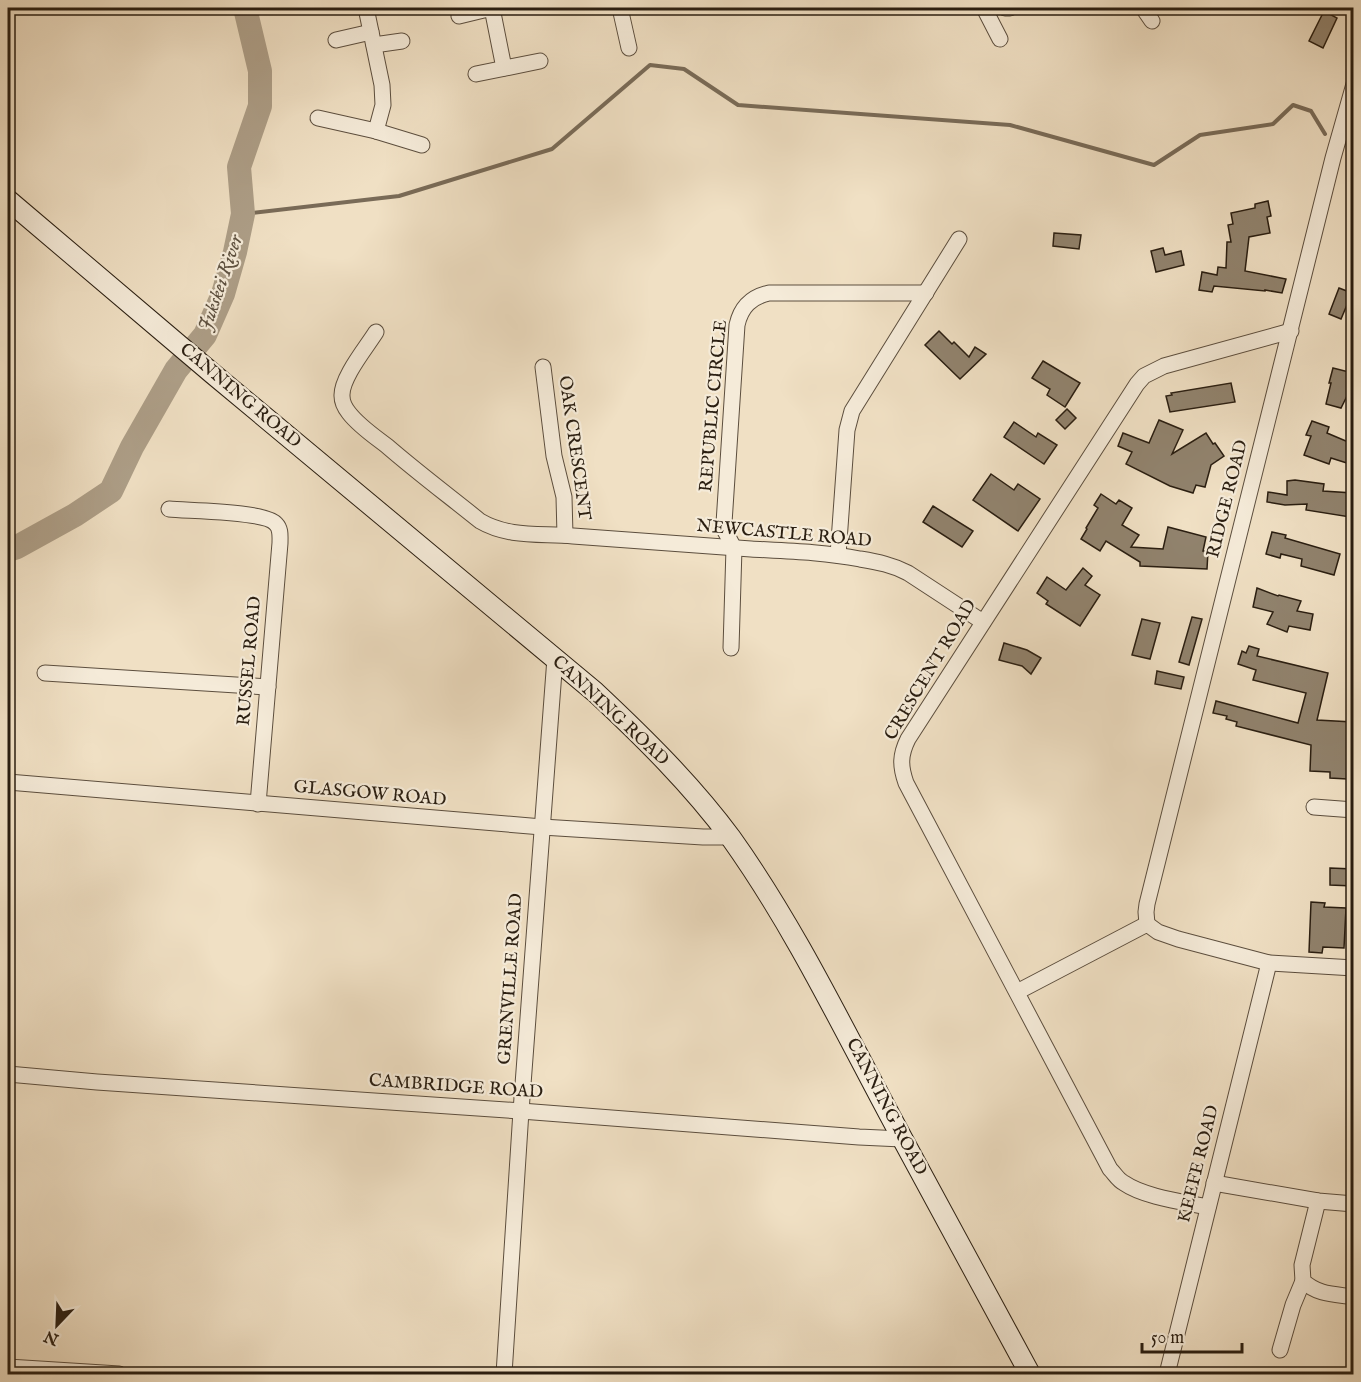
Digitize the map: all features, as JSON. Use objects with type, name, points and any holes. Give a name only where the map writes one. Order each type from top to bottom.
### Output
[{"type":"main road","name":"CANNING ROAD","points":[[8,200],[213,375],[595,692],[647,741],[705,806],[766,889],[784,919],[1030,1374]]},
{"type":"street","points":[[366,8],[382,86],[383,105],[376,131]]},
{"type":"street","points":[[459,16],[492,8],[504,68]]},
{"type":"street","points":[[620,8],[629,48]]},
{"type":"street","points":[[984,8],[1000,39]]},
{"type":"street","points":[[1005,8],[1010,8]]},
{"type":"street","points":[[1143,8],[1152,21]]},
{"type":"street","points":[[336,40],[402,41]]},
{"type":"street","points":[[476,74],[540,61]]},
{"type":"street","name":"RIDGE ROAD","points":[[1147,924],[1146,912],[1150,893],[1353,84]]},
{"type":"street","points":[[318,118],[376,131],[422,145]]},
{"type":"street","points":[[838,555],[849,420],[856,403],[959,239]]},
{"type":"street","name":"REPUBLIC CIRCLE","points":[[734,548],[725,531],[724,523],[737,325],[743,309],[753,298],[769,293],[926,293]]},
{"type":"street","name":"CRESCENT ROAD","points":[[1208,1207],[1135,1189],[1118,1179],[1105,1161],[906,783],[901,756],[908,739],[983,621],[1144,376],[1164,366],[1291,331]]},
{"type":"street","name":"NEWCASTLE ROAD","points":[[376,332],[346,377],[342,394],[347,411],[487,526],[517,534],[565,535],[838,555],[887,564],[897,567],[983,621]]},
{"type":"street","name":"OAK CRESCENT","points":[[543,367],[554,456],[564,497],[565,535]]},
{"type":"street","name":"RUSSEL ROAD","points":[[169,510],[257,516],[275,522],[279,528],[280,543],[258,804]]},
{"type":"street","points":[[731,648],[734,548]]},
{"type":"street","name":"GRENVILLE ROAD","points":[[504,1374],[555,658]]},
{"type":"street","points":[[45,673],[268,687]]},
{"type":"street","name":"GLASGOW ROAD","points":[[8,782],[542,827],[729,837]]},
{"type":"street","points":[[1314,807],[1353,810]]},
{"type":"street","points":[[1017,992],[1147,924],[1158,932],[1178,939],[1269,963],[1353,968]]},
{"type":"street","name":"KEEFE ROAD","points":[[1167,1374],[1269,963]]},
{"type":"street","name":"CAMBRIDGE ROAD","points":[[8,1074],[902,1139]]},
{"type":"street","points":[[1214,1183],[1318,1201],[1353,1204]]},
{"type":"street","points":[[1280,1350],[1293,1305],[1303,1281],[1302,1265],[1318,1201]]},
{"type":"street","points":[[1303,1281],[1312,1289],[1321,1292],[1353,1297]]},
{"type":"street","points":[[8,1367],[24,1371],[119,1374]]},
{"type":"building","points":[[1324,11],[1337,18],[1323,48],[1309,41]]},
{"type":"building","points":[[1268,201],[1271,216],[1267,217],[1270,233],[1249,237],[1245,271],[1286,279],[1282,293],[1214,286],[1212,292],[1199,290],[1202,272],[1217,275],[1218,267],[1226,268],[1227,242],[1231,242],[1228,225],[1233,224],[1231,213],[1255,208],[1255,204]]},
{"type":"building","points":[[1054,233],[1081,235],[1079,249],[1053,246]]},
{"type":"building","points":[[1163,248],[1165,255],[1181,251],[1184,265],[1156,272],[1151,251]]},
{"type":"building","points":[[1339,288],[1352,293],[1341,319],[1329,314]]},
{"type":"building","points":[[939,331],[969,357],[975,347],[986,354],[960,379],[925,345]]},
{"type":"building","points":[[1043,361],[1080,383],[1065,407],[1047,395],[1050,389],[1032,378]]},
{"type":"building","points":[[1333,368],[1353,373],[1353,397],[1347,396],[1341,408],[1326,404]]},
{"type":"building","points":[[1231,383],[1235,402],[1170,412],[1166,396],[1172,395],[1171,393]]},
{"type":"building","points":[[1067,409],[1076,418],[1065,429],[1056,420]]},
{"type":"building","points":[[1159,420],[1183,430],[1172,454],[1206,433],[1224,456],[1211,465],[1205,487],[1196,485],[1193,493],[1170,486],[1126,464],[1132,452],[1118,446],[1123,433],[1149,443]]},
{"type":"building","points":[[1312,421],[1329,427],[1327,433],[1353,444],[1353,465],[1331,458],[1329,464],[1304,455],[1311,436],[1306,435]]},
{"type":"building","points":[[1014,422],[1036,437],[1038,433],[1057,445],[1044,464],[1004,437]]},
{"type":"building","points":[[991,474],[1014,490],[1018,484],[1040,499],[1018,531],[973,500]]},
{"type":"building","points":[[1287,481],[1324,484],[1323,491],[1353,493],[1350,517],[1306,510],[1307,504],[1285,505],[1267,502],[1268,492],[1287,495]]},
{"type":"building","points":[[1101,494],[1116,504],[1119,500],[1132,508],[1122,525],[1139,535],[1131,547],[1163,549],[1168,527],[1206,537],[1203,551],[1208,551],[1207,569],[1140,566],[1140,562],[1106,541],[1100,551],[1081,539],[1098,508],[1094,505]]},
{"type":"building","points":[[933,506],[973,531],[962,547],[923,522]]},
{"type":"building","points":[[1272,532],[1340,554],[1334,575],[1301,566],[1302,559],[1281,554],[1280,558],[1266,554]]},
{"type":"building","points":[[1083,568],[1092,576],[1085,585],[1100,595],[1080,626],[1046,604],[1048,601],[1037,593],[1047,577],[1066,590]]},
{"type":"building","points":[[1257,588],[1301,601],[1297,611],[1313,614],[1310,630],[1289,626],[1287,632],[1267,624],[1273,612],[1253,607]]},
{"type":"building","points":[[1192,617],[1202,619],[1189,665],[1179,662]]},
{"type":"building","points":[[1142,619],[1160,623],[1150,659],[1132,655]]},
{"type":"building","points":[[1004,643],[1027,650],[1041,658],[1031,674],[1022,666],[999,660]]},
{"type":"building","points":[[1249,646],[1259,649],[1257,656],[1328,673],[1317,720],[1353,722],[1353,753],[1349,753],[1347,779],[1330,778],[1330,772],[1310,771],[1311,745],[1236,726],[1237,722],[1226,719],[1227,716],[1213,713],[1216,701],[1298,723],[1306,693],[1253,680],[1256,670],[1238,664],[1242,651],[1246,653]]},
{"type":"building","points":[[1157,671],[1184,677],[1181,689],[1155,684]]},
{"type":"building","points":[[1330,868],[1353,869],[1353,886],[1330,885]]},
{"type":"building","points":[[1311,902],[1325,903],[1324,907],[1346,908],[1344,948],[1323,947],[1322,953],[1309,952]]},
{"type":"waterway","name":"Jukskei River","points":[[8,550],[75,515],[111,491],[132,447],[176,370],[205,335],[223,294],[243,214],[239,167],[260,106],[260,71],[245,8]]},
{"type":"waterway","points":[[243,214],[399,196],[552,149],[650,65],[684,69],[738,105],[1010,125],[1154,165],[1200,135],[1273,124],[1293,105],[1311,111],[1325,134]]},
{"type":"waterway","points":[[1347,144],[1354,146]]}]
